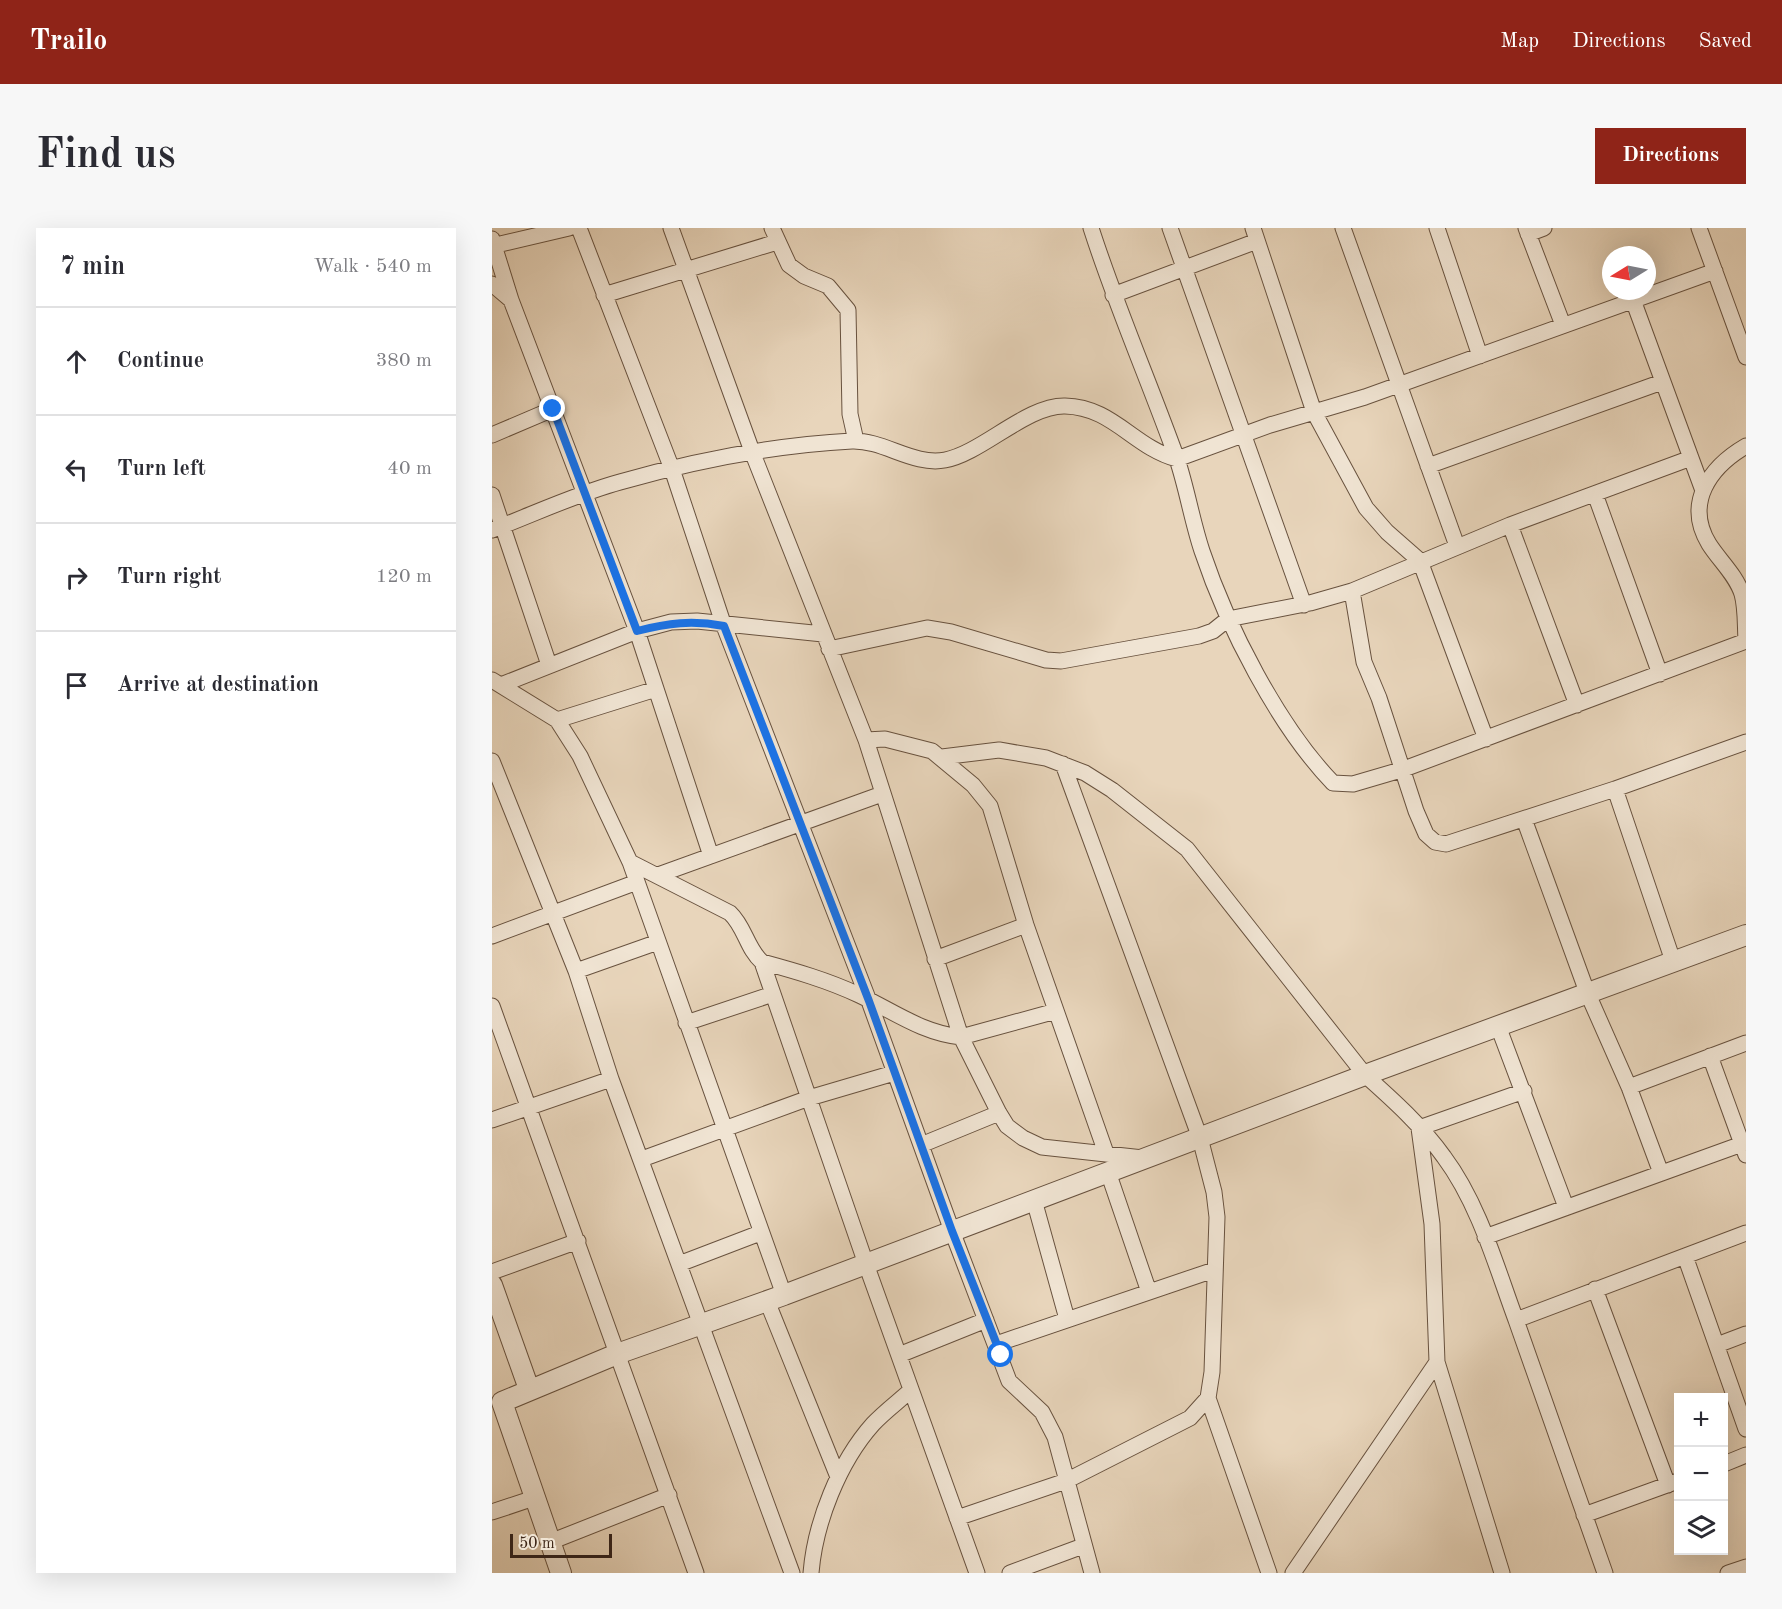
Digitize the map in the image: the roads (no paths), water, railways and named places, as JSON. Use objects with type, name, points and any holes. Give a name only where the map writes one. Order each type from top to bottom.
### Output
[{"type":"street","points":[[569,228],[493,244],[511,300],[637,631],[711,856]]},
{"type":"street","points":[[579,228],[672,469],[724,626],[869,1001],[1009,1381],[1042,1412],[1055,1437],[1092,1573]]},
{"type":"street","points":[[671,228],[753,454],[866,740],[961,1037],[1007,1126],[1023,1138],[1042,1147],[1107,1163]]},
{"type":"street","points":[[1091,228],[1113,295],[1177,459],[1202,550],[1228,619],[1256,673],[1312,762],[1333,783],[1353,784],[1404,769],[1746,641],[1742,594],[1702,529],[1698,510],[1702,488],[1721,463],[1746,446]]},
{"type":"street","points":[[1170,228],[1304,604]]},
{"type":"street","points":[[1343,228],[1457,546]]},
{"type":"street","points":[[1437,228],[1480,356]]},
{"type":"street","points":[[1544,228],[1527,231],[1563,325]]},
{"type":"street","points":[[1699,228],[1746,357]]},
{"type":"street","points":[[1113,295],[1184,267],[1255,234],[1314,412],[1366,508],[1387,532],[1420,561],[1486,739]]},
{"type":"street","points":[[604,295],[686,269],[775,235],[789,265],[804,276],[828,286],[848,310],[850,414],[856,441]]},
{"type":"street","points":[[1656,292],[1715,271]]},
{"type":"street","points":[[492,284],[511,300]]},
{"type":"street","points":[[498,528],[618,482],[753,454],[856,441],[912,457],[945,460],[968,452],[994,435],[1063,405],[1090,409],[1110,418],[1144,446],[1177,459],[1399,385],[1633,300],[1702,488]]},
{"type":"street","points":[[1428,466],[1662,382]]},
{"type":"street","points":[[492,435],[553,409]]},
{"type":"street","points":[[829,649],[927,628],[951,632],[1046,660],[1072,660],[1206,635],[1228,619],[1304,604],[1352,591],[1510,525],[1691,458]]},
{"type":"street","points":[[1595,494],[1660,674]]},
{"type":"street","points":[[492,495],[498,528],[549,665]]},
{"type":"street","points":[[1510,525],[1577,705]]},
{"type":"street","points":[[1352,591],[1364,662],[1404,769],[1416,811],[1426,834],[1435,842],[1446,844],[1524,819],[1746,742]]},
{"type":"street","points":[[496,682],[549,665],[637,631],[671,622],[697,621],[724,626],[823,634]]},
{"type":"street","points":[[496,682],[557,720],[580,756],[630,862],[725,1129],[760,1233],[775,1298],[838,1478]]},
{"type":"street","points":[[557,720],[656,689]]},
{"type":"street","points":[[866,740],[885,739],[942,757],[973,785],[990,806],[1026,925],[1149,1292]]},
{"type":"street","points":[[942,757],[999,750],[1046,758],[1063,764],[1085,773],[1112,790],[1187,849],[1365,1075],[1419,1128],[1444,1157],[1461,1184],[1485,1237],[1605,1573]]},
{"type":"street","points":[[1063,764],[1200,1138],[1214,1192],[1217,1217],[1212,1372],[1208,1398],[1269,1573]]},
{"type":"street","points":[[494,769],[576,971],[611,1079],[792,1573]]},
{"type":"street","points":[[1615,789],[1673,961]]},
{"type":"street","points":[[658,875],[882,794]]},
{"type":"street","points":[[1524,819],[1587,992],[1629,1087],[1661,1173]]},
{"type":"street","points":[[630,862],[730,913],[740,923],[762,962],[866,1264],[977,1573]]},
{"type":"street","points":[[492,936],[637,882]]},
{"type":"street","points":[[935,959],[1026,925]]},
{"type":"street","points":[[561,1573],[497,1403],[617,1354],[775,1298],[1034,1200],[1107,1163],[1146,1158],[1587,992],[1746,935]]},
{"type":"street","points":[[576,971],[658,942]]},
{"type":"street","points":[[762,962],[808,973],[923,1029],[961,1037],[1056,1011]]},
{"type":"street","points":[[686,1023],[773,994]]},
{"type":"street","points":[[492,1006],[696,1573]]},
{"type":"street","points":[[1498,1026],[1566,1207]]},
{"type":"street","points":[[1629,1087],[1746,1042]]},
{"type":"street","points":[[1485,1237],[1661,1173],[1744,1149],[1710,1056]]},
{"type":"street","points":[[642,1159],[809,1098],[894,1073]]},
{"type":"street","points":[[492,1120],[611,1079]]},
{"type":"street","points":[[1419,1128],[1524,1091]]},
{"type":"street","points":[[921,1145],[999,1113]]},
{"type":"street","points":[[1419,1128],[1432,1224],[1437,1362],[1502,1573]]},
{"type":"street","points":[[1034,1200],[1067,1319]]},
{"type":"street","points":[[679,1264],[760,1233]]},
{"type":"street","points":[[1516,1320],[1746,1233]]},
{"type":"street","points":[[492,1272],[578,1241]]},
{"type":"street","points":[[1685,1256],[1746,1429]]},
{"type":"street","points":[[996,1344],[1214,1270]]},
{"type":"street","points":[[492,1285],[529,1389]]},
{"type":"street","points":[[1584,1515],[1673,1483],[1595,1289]]},
{"type":"street","points":[[899,1355],[986,1320]]},
{"type":"street","points":[[1717,1345],[1746,1334]]},
{"type":"street","points":[[1293,1573],[1437,1362]]},
{"type":"street","points":[[811,1573],[818,1526],[838,1478],[872,1425],[911,1390]]},
{"type":"street","points":[[957,1518],[1066,1481],[1190,1418],[1208,1398]]},
{"type":"street","points":[[1728,1462],[1746,1455]]},
{"type":"street","points":[[550,1542],[669,1495]]},
{"type":"street","points":[[492,1512],[534,1498]]},
{"type":"street","points":[[1010,1573],[1083,1546]]},
{"type":"street","points":[[1728,1573],[1746,1567]]}]
